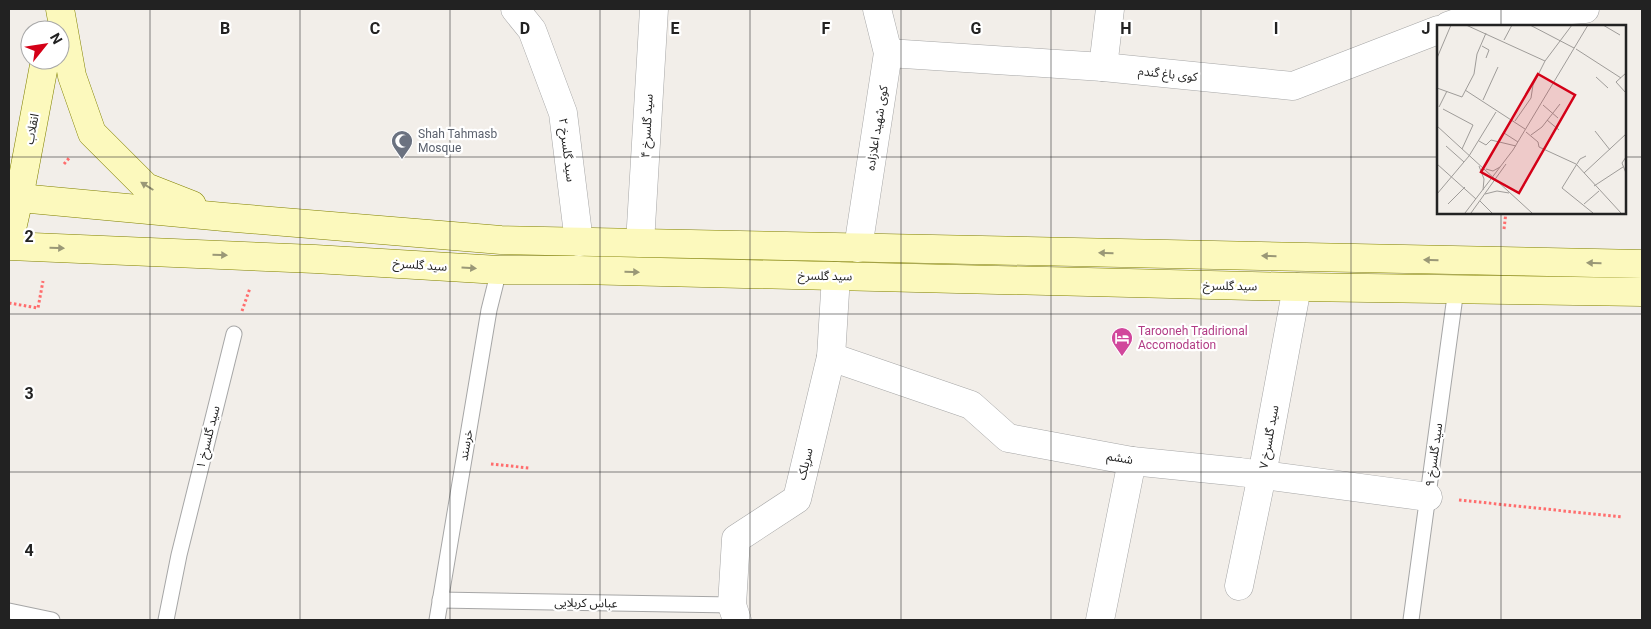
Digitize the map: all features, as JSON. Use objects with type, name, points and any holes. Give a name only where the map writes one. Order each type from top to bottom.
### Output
[{"type":"main road","points":[[60,9],[72,76],[92,133],[146,187],[224,217]]},
{"type":"main road","name":"انقلاب","points":[[9,242],[14,198],[44,70]]},
{"type":"main road","points":[[14,198],[500,240],[1642,264]]},
{"type":"main road","name":"سید گلسرخ","points":[[9,246],[499,270],[578,270],[1297,287],[1642,292]]},
{"type":"street","name":"سید گلسرخ ۲","points":[[515,9],[532,30],[563,113],[579,242]]},
{"type":"street","name":"سید گلسرخ ۴","points":[[640,243],[654,9]]},
{"type":"street","name":"کوی شهید اعلازاده","points":[[858,248],[888,53],[877,9]]},
{"type":"street","points":[[1103,67],[1110,9]]},
{"type":"street","points":[[1451,25],[1473,17],[1584,9]]},
{"type":"street","name":"کوی باغ گندم","points":[[888,53],[1103,67],[1293,86],[1437,30]]},
{"type":"street","name":"سرپلک","points":[[735,613],[736,539],[797,499],[831,357],[836,276]]},
{"type":"street","name":"سید گلسرخ ۷","points":[[1239,586],[1297,287]]},
{"type":"street","name":"ششم","points":[[831,357],[971,406],[1008,438],[1132,461],[1262,475],[1428,497]]},
{"type":"street","points":[[1100,620],[1132,461]]},
{"type":"lane","name":"خرسند","points":[[437,620],[489,310],[499,270]]},
{"type":"lane","name":"سید گلسرخ ۹","points":[[1411,620],[1456,289]]},
{"type":"lane","name":"سید گلسرخ ۱","points":[[166,620],[179,555],[234,334]]},
{"type":"lane","name":"عباس کربلایی","points":[[440,600],[735,613]]},
{"type":"lane","points":[[9,611],[52,620]]},
{"type":"path","points":[[234,334],[260,257]]},
{"type":"path","points":[[463,462],[529,468]]},
{"type":"path","points":[[1428,497],[1622,517]]},
{"type":"place","name":"Shah Tahmasb Mosque","points":[[402,160]]},
{"type":"place","name":"Tarooneh Tradirional Accomodation","points":[[1122,357]]}]
